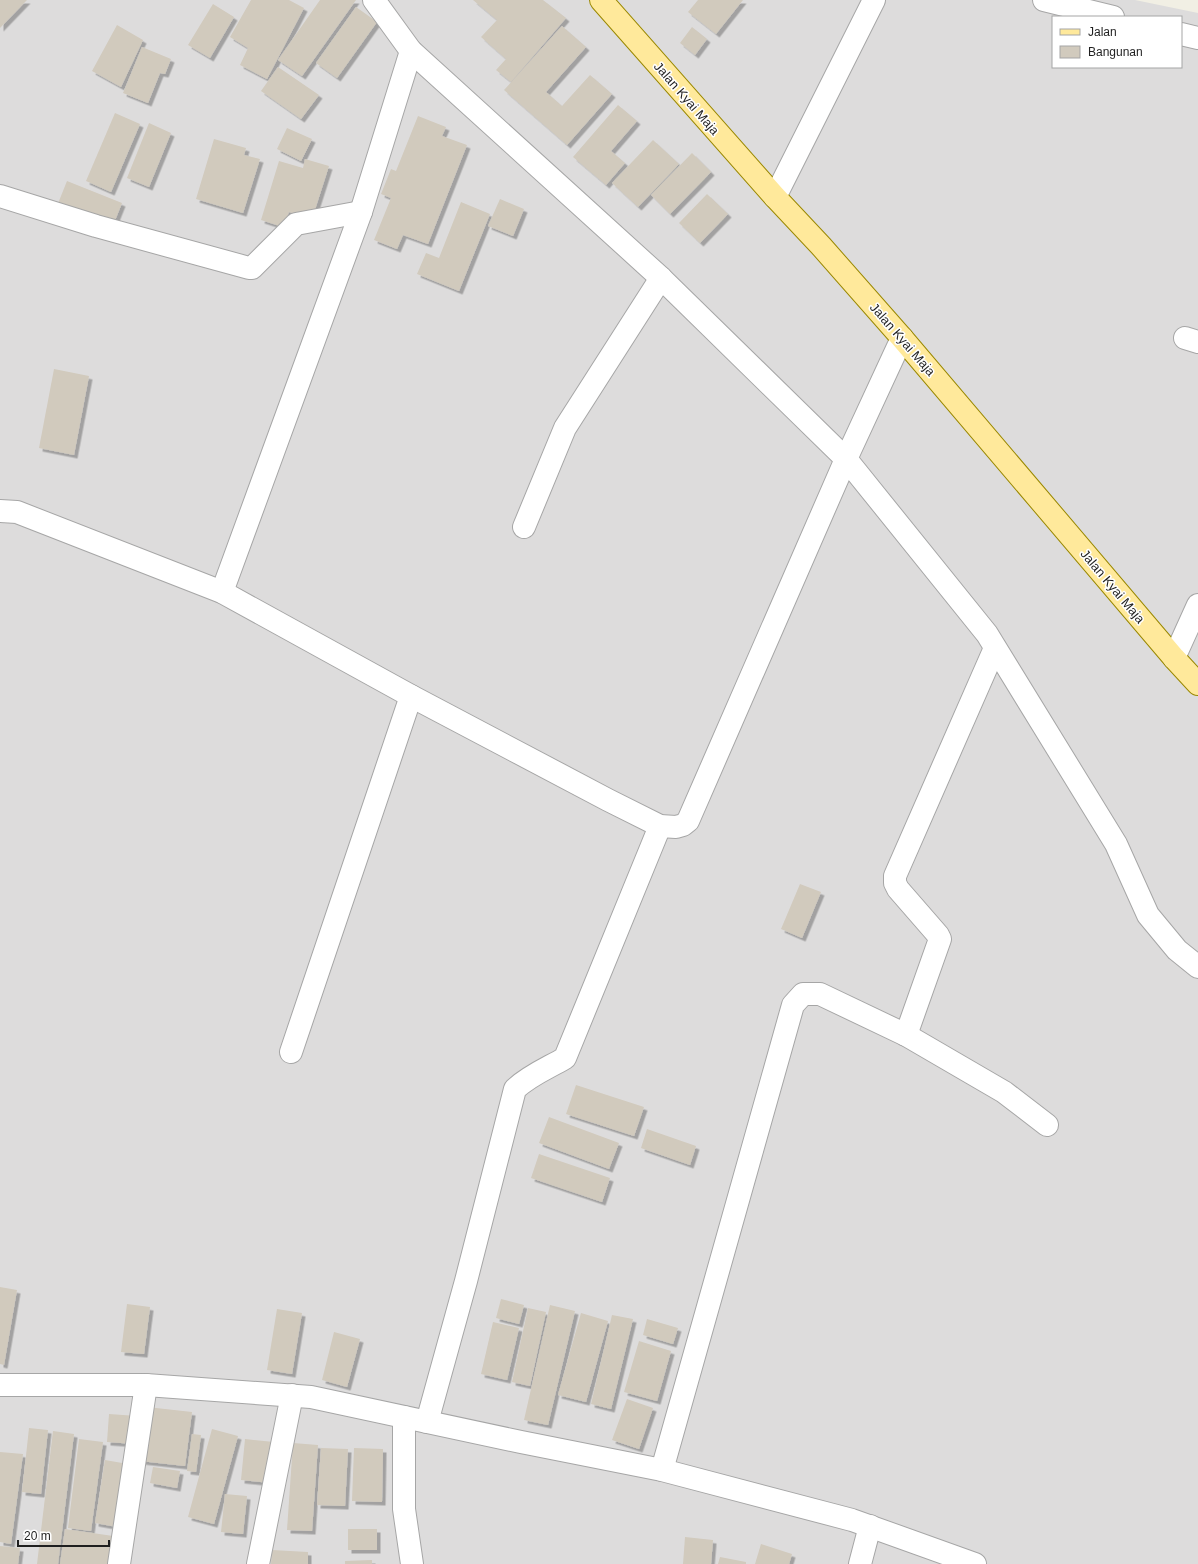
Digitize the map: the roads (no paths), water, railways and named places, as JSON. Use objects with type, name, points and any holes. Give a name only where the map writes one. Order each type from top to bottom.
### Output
[{"type":"main road","name":"Jalan Kyai Maja","points":[[601,0],[902,338],[1174,658],[1198,684]]},
{"type":"street","points":[[374,0],[411,50],[661,278],[846,459],[987,634],[1116,844],[1148,914],[1177,950],[1198,967]]},
{"type":"street","points":[[775,197],[874,0]]},
{"type":"street","points":[[1044,0],[1109,16]]},
{"type":"street","points":[[1182,34],[1198,38]]},
{"type":"street","points":[[222,592],[361,212],[411,50]]},
{"type":"street","points":[[0,196],[96,226],[249,268],[252,268],[296,224],[361,212]]},
{"type":"street","points":[[524,527],[565,428],[661,278]]},
{"type":"street","points":[[0,511],[16,512],[222,592],[411,696],[608,800],[660,826],[676,827],[683,825],[688,821],[846,459],[902,338]]},
{"type":"street","points":[[1174,658],[1198,605]]},
{"type":"street","points":[[906,1035],[940,939],[898,889],[895,883],[895,876],[995,648]]},
{"type":"street","points":[[291,1052],[411,696]]},
{"type":"street","points":[[427,1422],[466,1281],[515,1089],[526,1079],[565,1058],[660,826]]},
{"type":"street","points":[[662,1470],[793,1005],[803,994],[820,994],[906,1035],[1004,1092],[1047,1125]]},
{"type":"street","points":[[0,1386],[146,1385],[312,1397],[662,1470],[870,1526],[943,1559],[975,1564]]},
{"type":"street","points":[[119,1564],[146,1385]]},
{"type":"street","points":[[258,1564],[292,1395]]},
{"type":"street","points":[[404,1417],[404,1509],[412,1564]]},
{"type":"street","points":[[860,1564],[870,1526]]}]
